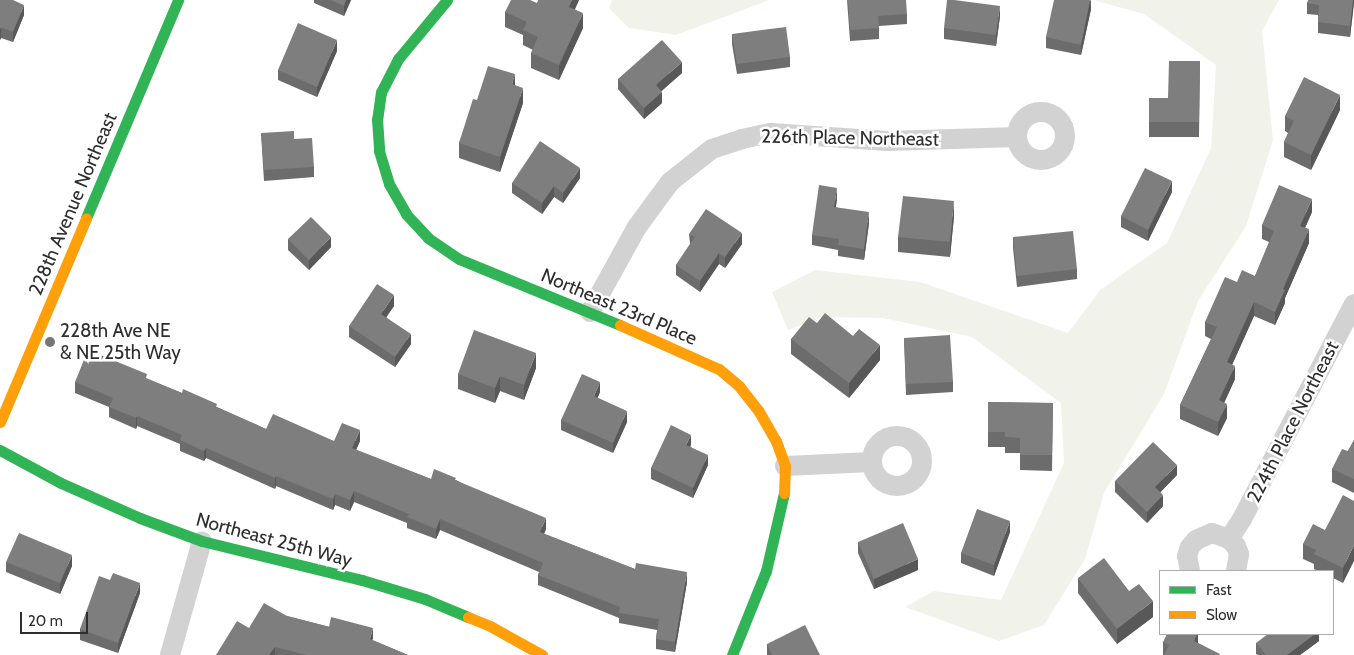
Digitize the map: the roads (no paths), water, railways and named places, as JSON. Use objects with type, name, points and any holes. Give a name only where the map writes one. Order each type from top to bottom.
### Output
[{"type":"street","name":"228th Avenue Northeast","points":[[0,422],[178,0]]},
{"type":"street","name":"Northeast 23rd Place","points":[[447,0],[398,59],[381,92],[377,119],[380,151],[389,184],[406,214],[428,238],[459,259],[590,312],[719,370],[739,386],[758,410],[776,442],[785,466]]},
{"type":"street","name":"226th Place Northeast","points":[[590,312],[637,227],[670,182],[712,149],[742,139],[771,133],[888,141],[1017,137]]},
{"type":"street","name":"224th Place Northeast","points":[[1230,539],[1354,304]]},
{"type":"street","name":"Northeast 25th Way","points":[[0,450],[60,483],[140,518],[202,542],[362,580],[425,599],[490,626],[542,655]]},
{"type":"street","points":[[732,655],[766,571],[784,499],[785,466],[872,462]]},
{"type":"street","points":[[1190,570],[1187,556],[1196,540],[1212,533],[1230,539],[1239,554],[1236,570]]},
{"type":"street","points":[[170,655],[202,542]]},
{"type":"place","name":"228th Ave NE & NE 25th Way","points":[[50,342]]}]
